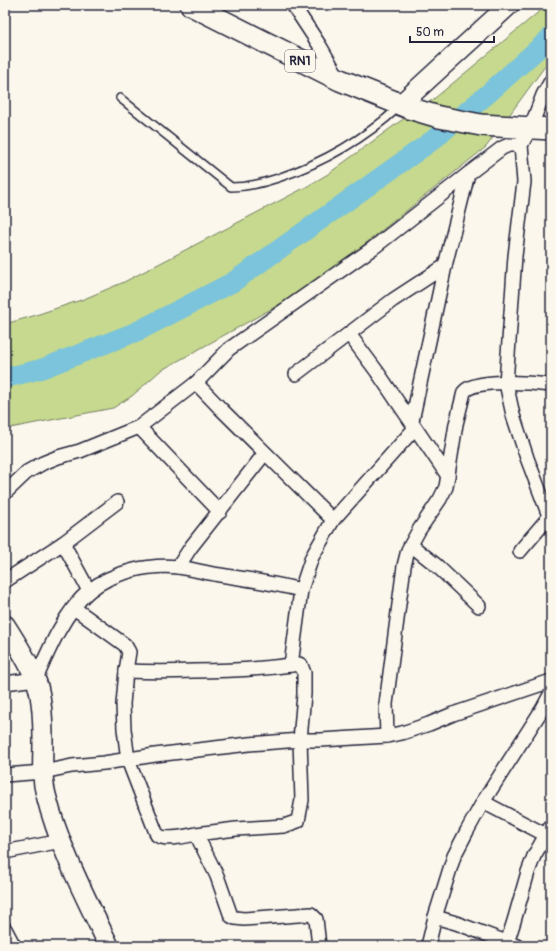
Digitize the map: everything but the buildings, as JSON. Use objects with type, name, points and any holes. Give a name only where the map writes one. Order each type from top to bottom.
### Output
[{"type":"main road","name":"RN1","points":[[191,5],[340,80],[407,107],[439,117],[481,125],[500,126],[526,137],[551,129]]},
{"type":"street","points":[[293,5],[340,80]]},
{"type":"street","points":[[407,107],[504,7]]},
{"type":"street","points":[[520,551],[550,519],[513,416],[506,383],[514,264],[524,182],[526,137],[543,95],[551,81]]},
{"type":"street","points":[[5,493],[27,472],[44,463],[58,457],[80,451],[139,427],[196,383],[229,349],[372,248],[502,148],[526,137]]},
{"type":"street","points":[[291,665],[301,590],[312,557],[333,520],[414,424],[445,266],[468,174]]},
{"type":"street","points":[[296,374],[416,284],[445,266]]},
{"type":"street","points":[[349,334],[414,424],[448,476]]},
{"type":"street","points":[[196,383],[333,520]]},
{"type":"street","points":[[387,736],[386,704],[404,566],[411,545],[446,487],[456,424],[464,392],[466,388],[475,385],[506,383],[551,385]]},
{"type":"street","points":[[139,427],[220,512]]},
{"type":"street","points":[[178,567],[191,547],[265,453]]},
{"type":"street","points":[[5,581],[63,543],[117,502]]},
{"type":"street","points":[[63,543],[89,591]]},
{"type":"street","points":[[411,545],[440,569],[479,606]]},
{"type":"street","points":[[36,679],[49,648],[74,608],[89,591],[124,572],[147,568],[178,567],[252,579],[301,590]]},
{"type":"street","points":[[74,608],[125,645],[129,652],[126,671],[123,704],[124,729],[128,760],[157,834],[160,837],[166,838],[236,829],[284,826],[298,821],[302,800],[300,740],[304,700],[304,673],[301,665],[242,670],[126,671]]},
{"type":"street","points":[[5,625],[36,679],[41,706],[43,772],[46,794],[61,841],[109,946]]},
{"type":"street","points":[[5,684],[36,679]]},
{"type":"street","points":[[5,775],[43,772],[72,766],[128,760],[155,755],[300,740],[387,736],[402,733],[551,681]]},
{"type":"street","points":[[428,946],[435,917],[454,856],[483,802],[551,693]]},
{"type":"street","points":[[435,917],[456,923],[512,944],[514,921],[528,872],[534,856],[548,830],[483,802]]},
{"type":"street","points":[[196,834],[217,876],[230,916],[244,919],[312,914],[316,919],[319,946]]},
{"type":"street","points":[[5,852],[61,841]]},
{"type":"street","points":[[5,929],[14,946]]},
{"type":"lane","points":[[120,98],[231,187],[254,186],[292,173],[331,157],[407,107]]},
{"type":"green space","points":[[547,5],[551,5],[551,58],[486,147],[345,260],[289,299],[160,371],[132,396],[113,408],[5,429],[5,324],[84,299],[124,282],[306,187],[328,174],[399,122],[435,98]]},
{"type":"waterway","points":[[5,378],[41,369],[138,331],[233,282],[433,140],[490,92],[551,37]]}]
